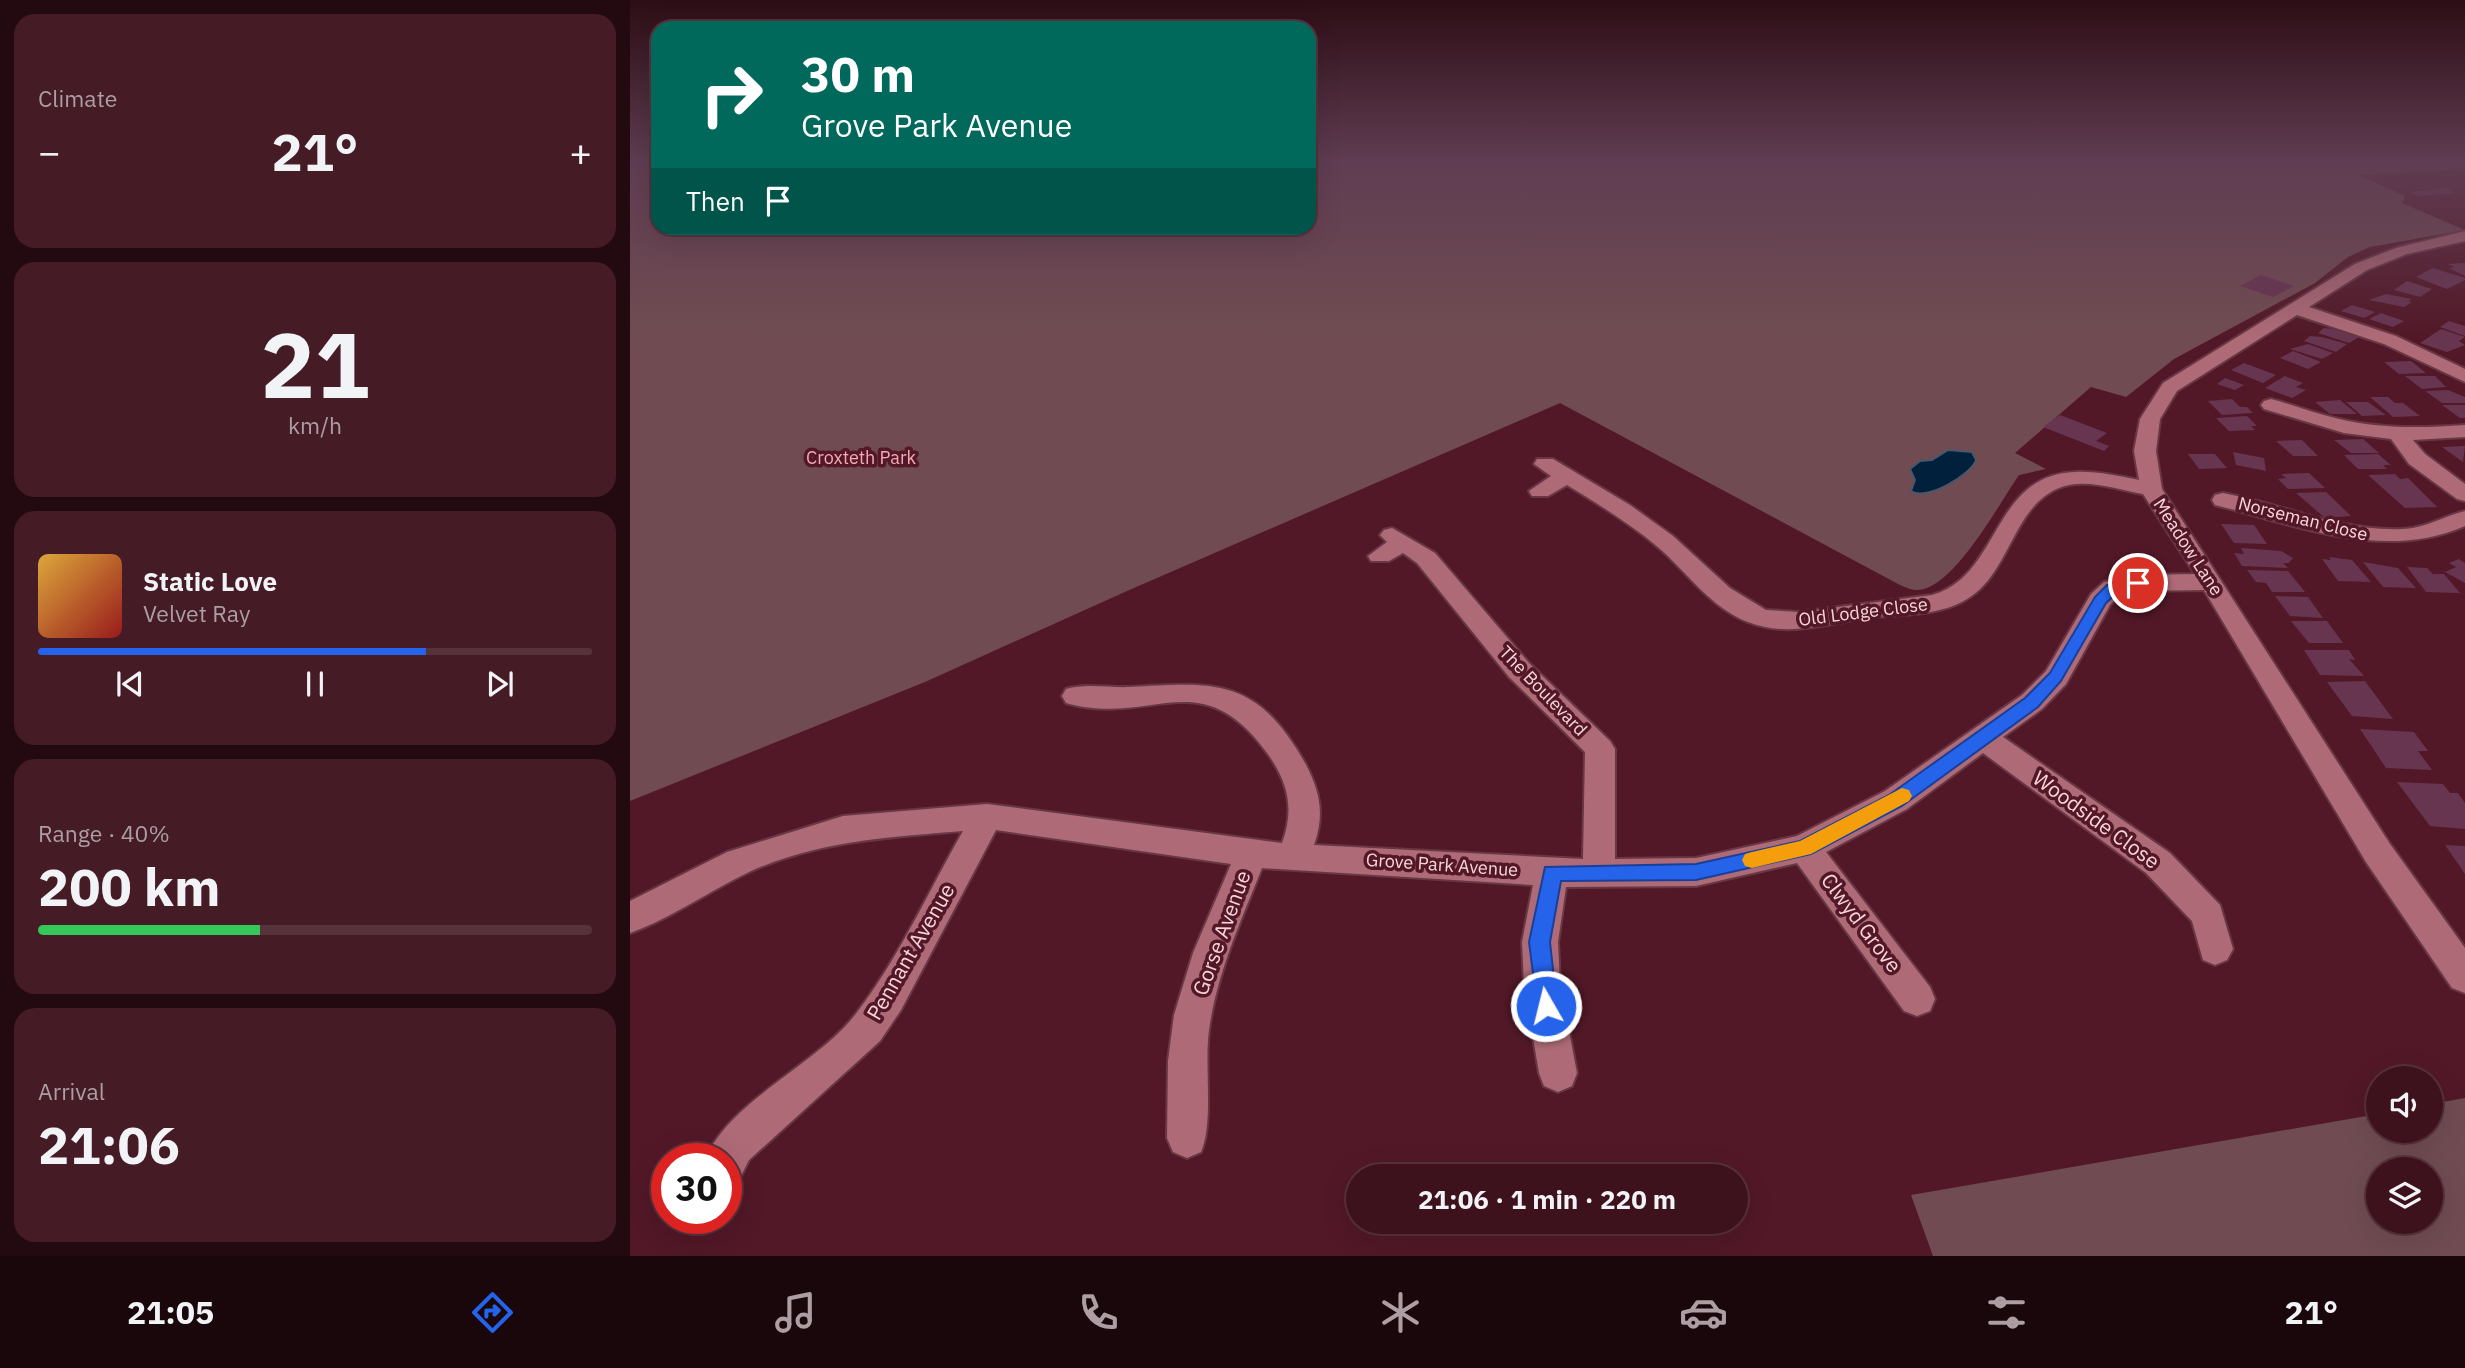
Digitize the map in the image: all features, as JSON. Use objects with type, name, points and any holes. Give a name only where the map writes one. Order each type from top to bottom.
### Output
[{"type":"street","name":"Meadow Lane","points":[[2463,237],[2402,251],[2361,267],[2170,387],[2150,419],[2145,451],[2151,489],[2212,582],[2378,853],[2465,977]]},
{"type":"street","points":[[2297,309],[2456,364],[2465,376]]},
{"type":"street","points":[[2271,405],[2287,418],[2399,436],[2465,431]]},
{"type":"street","points":[[2399,436],[2417,459],[2465,494]]},
{"type":"street","name":"Old Lodge Close","points":[[1545,464],[1639,521],[1744,611],[1778,621],[1801,622],[1861,610],[1937,603],[1954,597],[1982,572],[2026,503],[2038,490],[2053,482],[2087,480],[2151,489]]},
{"type":"street","points":[[1540,491],[1567,476]]},
{"type":"street","name":"Norseman Close","points":[[2223,500],[2252,496],[2334,530],[2379,537],[2415,535],[2465,518]]},
{"type":"street","name":"The Boulevard","points":[[1392,544],[1426,558],[1519,670],[1600,749],[1599,871]]},
{"type":"street","name":"Grove Park Avenue","points":[[630,918],[739,862],[798,842],[844,829],[987,816],[1252,854],[1552,873],[1696,872],[1804,848],[1896,800],[2032,702],[2056,677],[2100,600],[2113,588],[2138,583],[2212,582]]},
{"type":"street","points":[[1076,696],[1110,700],[1181,690],[1222,695],[1241,704],[1281,749],[1305,793],[1304,829],[1293,855]]},
{"type":"street","name":"Woodside Close","points":[[1983,738],[2158,863],[2208,915],[2215,949]]},
{"type":"street","name":"Pennant Avenue","points":[[738,1143],[848,1049],[867,1029],[888,998],[987,816]]},
{"type":"street","name":"Clwyd Grove","points":[[1804,848],[1917,999]]},
{"type":"street","name":"Gorse Avenue","points":[[1187,1138],[1186,1072],[1194,1014],[1211,954],[1252,854]]},
{"type":"street","points":[[1552,873],[1539,942],[1542,984],[1558,1073]]},
{"type":"green space","name":"Croxteth Park","points":[[630,221],[651,221],[651,235],[1316,235],[1316,221],[2443,221],[2465,230],[2370,247],[2348,257],[2315,283],[2174,359],[2126,397],[2091,387],[2015,453],[2046,469],[2019,475],[1988,524],[1959,562],[1945,577],[1930,587],[1916,590],[1900,585],[1560,403],[925,682],[630,801]]},
{"type":"green space","points":[[2465,1098],[2465,1256],[1933,1256],[1911,1195],[2366,1116],[2366,1143],[2443,1143],[2443,1102]]},
{"type":"water","points":[[1948,450],[1972,452],[1976,460],[1973,466],[1948,485],[1927,493],[1911,491],[1915,480],[1910,469],[1920,461],[1932,460]]},
{"type":"building","points":[[2465,263],[2465,276],[2449,268],[2454,267],[2448,264]]},
{"type":"building","points":[[2433,268],[2465,280],[2447,289],[2416,277]]},
{"type":"building","points":[[2261,275],[2294,286],[2273,297],[2240,286]]},
{"type":"building","points":[[2407,281],[2432,289],[2420,297],[2394,290]]},
{"type":"building","points":[[2386,294],[2412,299],[2408,301],[2412,302],[2404,307],[2369,300]]},
{"type":"building","points":[[2352,305],[2375,312],[2364,318],[2341,311]]},
{"type":"building","points":[[2381,313],[2404,321],[2393,327],[2369,319]]},
{"type":"building","points":[[2449,321],[2465,326],[2465,336],[2440,327]]},
{"type":"building","points":[[2324,328],[2359,337],[2349,343],[2318,333]]},
{"type":"building","points":[[2441,329],[2465,337],[2459,341],[2465,345],[2447,352],[2420,343]]},
{"type":"building","points":[[2310,336],[2347,344],[2336,352],[2304,341]]},
{"type":"building","points":[[2308,344],[2333,353],[2322,359],[2290,349]]},
{"type":"building","points":[[2293,351],[2321,362],[2308,369],[2280,358]]},
{"type":"building","points":[[2411,361],[2426,373],[2399,374],[2384,362]]},
{"type":"building","points":[[2244,363],[2276,375],[2263,383],[2231,370]]},
{"type":"building","points":[[2285,376],[2303,383],[2296,387],[2306,390],[2292,398],[2265,388]]},
{"type":"building","points":[[2405,376],[2435,376],[2446,387],[2422,389]]},
{"type":"building","points":[[2225,378],[2244,385],[2235,390],[2217,384]]},
{"type":"building","points":[[2448,390],[2465,397],[2465,403],[2442,403],[2425,391]]},
{"type":"building","points":[[2370,397],[2388,397],[2395,403],[2403,403],[2420,416],[2393,417]]},
{"type":"building","points":[[2232,399],[2240,407],[2247,407],[2253,413],[2222,415],[2208,401]]},
{"type":"building","points":[[2340,400],[2357,414],[2330,414],[2315,402]]},
{"type":"building","points":[[2346,402],[2368,402],[2386,415],[2362,416]]},
{"type":"building","points":[[2442,405],[2465,405],[2465,418],[2460,418]]},
{"type":"building","points":[[2060,415],[2107,433],[2096,441],[2109,446],[2104,451],[2043,427]]},
{"type":"building","points":[[2247,416],[2257,426],[2251,426],[2255,430],[2229,431],[2216,418]]},
{"type":"building","points":[[2363,439],[2379,453],[2351,453],[2334,440]]},
{"type":"building","points":[[2302,440],[2318,456],[2293,456],[2276,441]]},
{"type":"building","points":[[2465,446],[2463,462],[2442,447]]},
{"type":"building","points":[[2233,452],[2264,458],[2266,471],[2236,465]]},
{"type":"building","points":[[2188,454],[2215,454],[2227,468],[2199,469]]},
{"type":"building","points":[[2378,454],[2391,465],[2383,465],[2387,469],[2358,469],[2344,455]]},
{"type":"building","points":[[2309,473],[2325,488],[2288,489],[2278,479],[2286,478],[2281,474]]},
{"type":"building","points":[[2395,474],[2400,479],[2408,478],[2437,507],[2405,508],[2368,475]]},
{"type":"building","points":[[2326,492],[2351,516],[2325,518],[2296,493]]},
{"type":"building","points":[[2221,524],[2254,525],[2267,544],[2234,543]]},
{"type":"building","points":[[2241,548],[2281,551],[2293,558],[2289,563],[2283,563],[2288,568],[2242,566],[2234,553],[2244,554]]},
{"type":"building","points":[[2329,557],[2352,560],[2371,582],[2338,581],[2322,559],[2331,560]]},
{"type":"building","points":[[2459,559],[2465,563],[2465,583],[2445,572],[2456,567],[2449,563]]},
{"type":"building","points":[[2363,562],[2398,568],[2416,588],[2383,587]]},
{"type":"building","points":[[2407,567],[2427,568],[2433,574],[2444,574],[2460,593],[2426,592]]},
{"type":"building","points":[[2247,570],[2288,571],[2305,592],[2272,592],[2266,583],[2256,582]]},
{"type":"building","points":[[2275,596],[2308,597],[2323,618],[2290,616]]},
{"type":"building","points":[[2291,621],[2327,621],[2343,643],[2309,643]]},
{"type":"building","points":[[2304,650],[2349,650],[2355,660],[2349,659],[2364,676],[2320,675]]},
{"type":"building","points":[[2365,681],[2393,719],[2352,716],[2327,682]]},
{"type":"building","points":[[2360,729],[2414,732],[2428,751],[2418,751],[2432,770],[2386,768]]},
{"type":"building","points":[[2397,782],[2443,784],[2450,793],[2458,793],[2465,803],[2465,829],[2430,826]]},
{"type":"building","points":[[2445,845],[2465,846],[2465,874]]},
{"type":"slow traffic","points":[[1752,860],[1804,848],[1902,796]]},
{"type":"route","points":[[1546,1006],[1539,942],[1552,873],[1696,872],[1804,848],[1896,800],[2032,702],[2056,677],[2100,600],[2113,588],[2138,583]]}]
